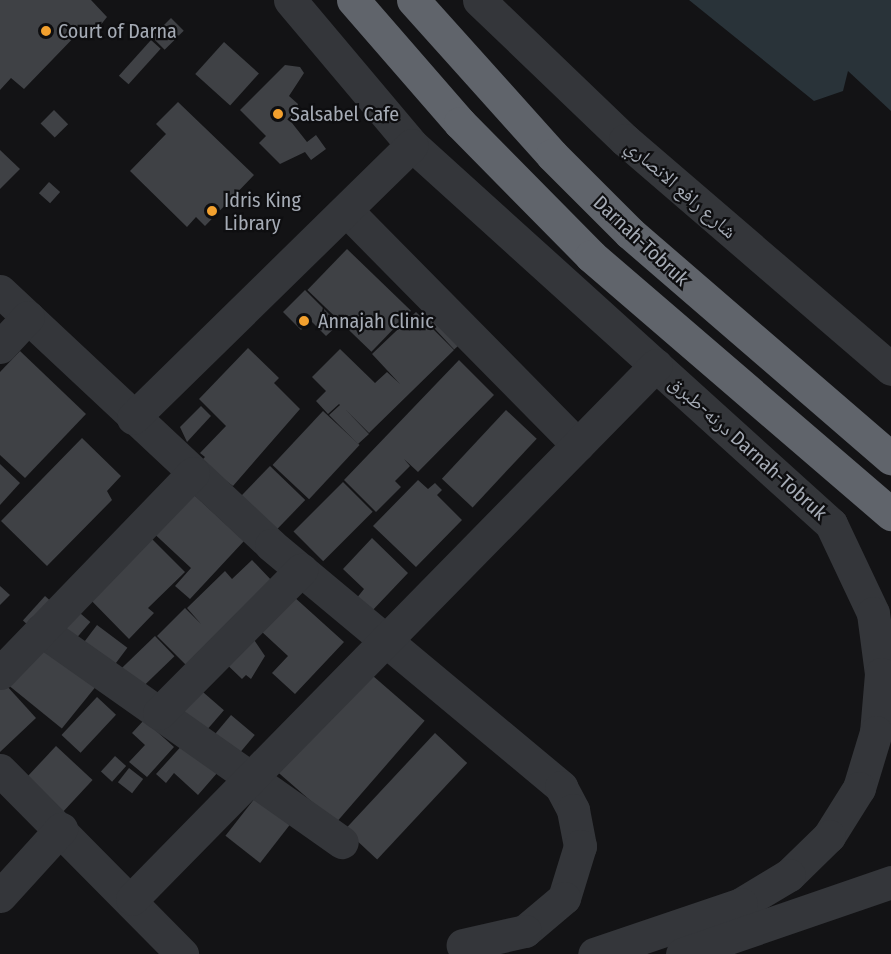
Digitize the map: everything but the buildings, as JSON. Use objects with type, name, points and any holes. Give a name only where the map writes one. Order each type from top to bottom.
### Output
[{"type":"highway","points":[[353,0],[521,186],[663,322],[891,514]]},
{"type":"highway","name":"Darnah-Tobruk","points":[[413,0],[552,155],[698,295],[891,458]]},
{"type":"street","name":"درنه-طبرق Darnah-Tobruk","points":[[290,0],[412,145],[831,524],[862,582],[881,674],[876,732],[859,788],[810,857],[766,891],[594,954]]},
{"type":"street","name":"شارع رافع الانصاري","points":[[479,0],[625,140],[891,369]]},
{"type":"street","points":[[132,418],[412,145]]},
{"type":"street","points":[[346,210],[578,445]]},
{"type":"street","points":[[0,291],[132,418],[301,570],[533,768],[561,826],[557,875],[537,903],[452,949]]},
{"type":"street","points":[[0,347],[28,317]]},
{"type":"street","points":[[132,899],[386,643],[656,365]]},
{"type":"street","points":[[0,673],[193,473]]},
{"type":"street","points":[[159,713],[301,570]]},
{"type":"street","points":[[862,582],[891,618]]},
{"type":"street","points":[[41,630],[342,842]]},
{"type":"street","points":[[0,770],[132,899],[182,954]]},
{"type":"street","points":[[859,788],[891,782]]},
{"type":"street","points":[[0,896],[61,829]]},
{"type":"street","points":[[684,954],[722,948],[891,882]]},
{"type":"shaded area","points":[[689,0],[891,0],[891,111],[848,71],[843,91],[814,101]]},
{"type":"place","name":"Court of Darna","points":[[46,31]]},
{"type":"place","name":"Salsabel Cafe","points":[[278,114]]},
{"type":"place","name":"Idris King Library","points":[[212,211]]},
{"type":"place","name":"Annajah Clinic","points":[[304,321]]}]
